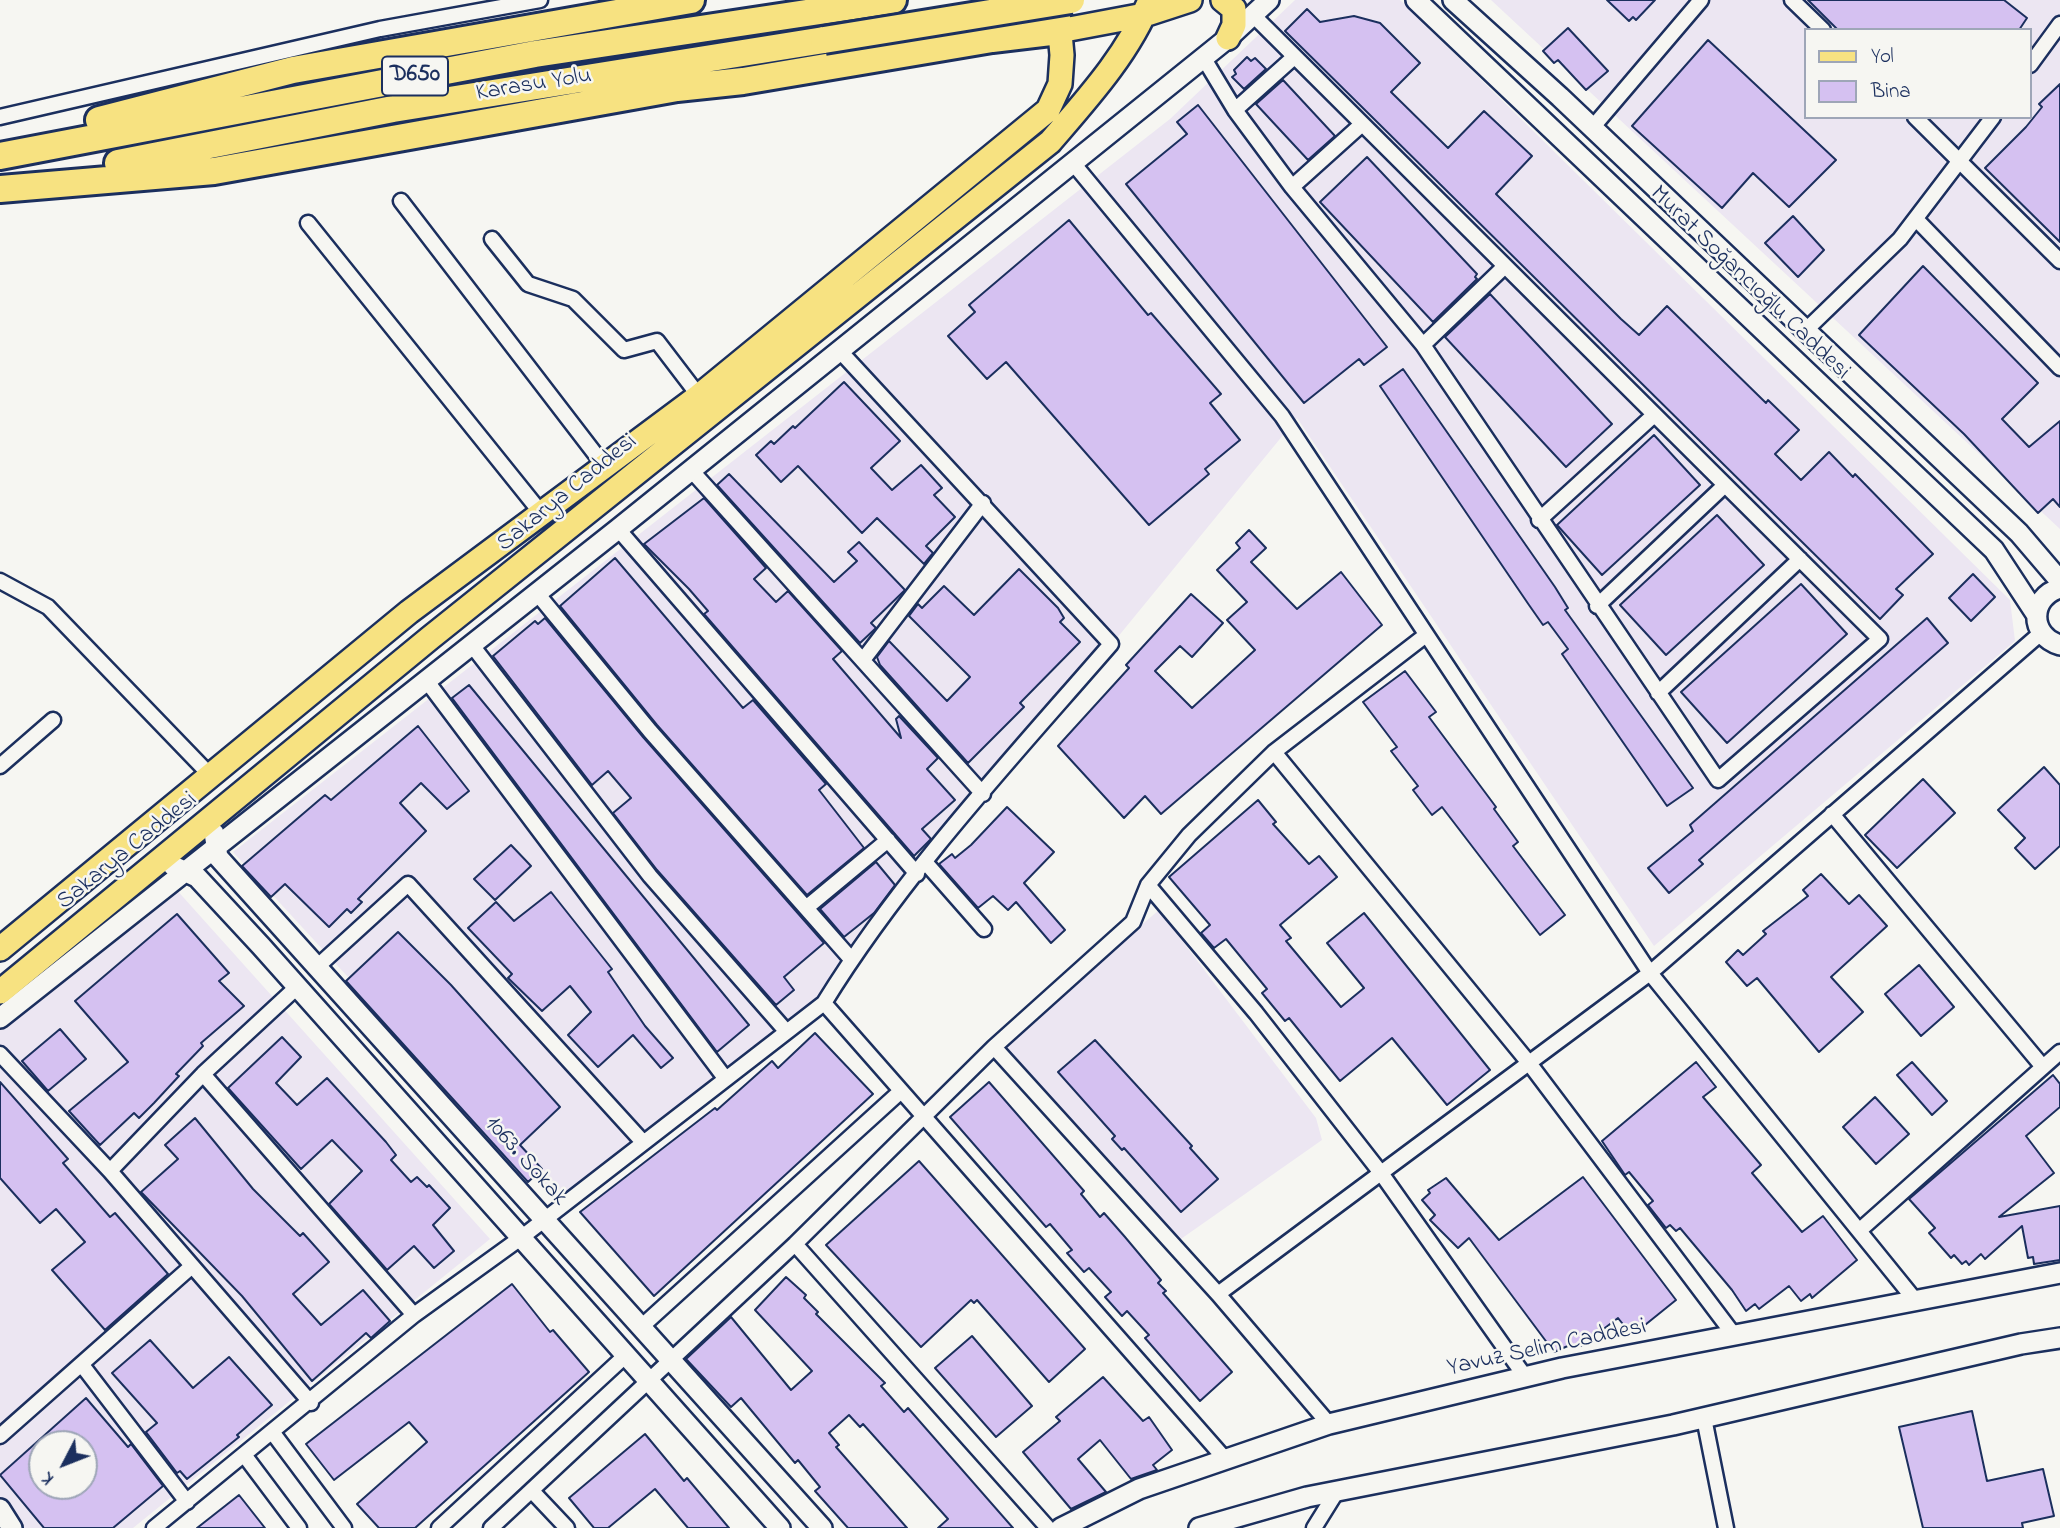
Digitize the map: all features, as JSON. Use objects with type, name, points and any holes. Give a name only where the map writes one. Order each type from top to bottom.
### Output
[{"type":"highway","points":[[0,144],[293,70],[691,0]]},
{"type":"highway","name":"Karasu Yolu","points":[[0,156],[535,54],[892,0]]},
{"type":"highway","name":"Karasu Yolu","points":[[0,188],[393,109],[1071,0]]},
{"type":"highway","points":[[0,188],[214,171],[677,89],[743,81],[992,39],[1059,32]]},
{"type":"main road","name":"Sakarya Caddesi","points":[[0,949],[409,612],[606,468],[699,396],[1048,110],[1060,84],[1057,0]]},
{"type":"main road","points":[[1059,32],[1147,7],[1190,0]]},
{"type":"main road","points":[[1223,0],[1234,9],[1234,25],[1228,38]]},
{"type":"main road","points":[[0,1018],[618,529],[1228,38],[1250,8],[1269,0]]},
{"type":"main road","name":"Murat Soğancıoğlu Caddesi","points":[[1416,0],[1994,550],[2051,637]]},
{"type":"main road","name":"Murat Soğancıoğlu Caddesi","points":[[1453,0],[1592,128],[2019,533],[2060,581]]},
{"type":"main road","name":"Sakarya Caddesi","points":[[0,992],[448,623],[1049,142],[1092,94],[1147,7]]},
{"type":"main road","points":[[2051,637],[2043,598],[2060,588]]},
{"type":"main road","name":"1063. Sokak","points":[[211,818],[218,857],[822,1528]]},
{"type":"main road","points":[[159,860],[197,877],[780,1528]]},
{"type":"main road","name":"Yavuz Selim Caddesi","points":[[1061,1528],[1139,1489],[1329,1424],[1525,1377],[2060,1273]]},
{"type":"main road","points":[[1199,1528],[1337,1491],[1704,1418],[2021,1344],[2060,1338]]},
{"type":"main road","points":[[0,1509],[12,1528]]},
{"type":"street","points":[[0,117],[380,29],[540,0]]},
{"type":"street","points":[[1592,128],[1701,0]]},
{"type":"street","points":[[1792,0],[1821,28]]},
{"type":"street","points":[[1203,57],[1235,110],[1292,187],[1423,345],[1717,780],[1880,639],[1293,58],[1250,8]]},
{"type":"street","points":[[2032,62],[2060,24]]},
{"type":"street","points":[[1235,110],[1293,58]]},
{"type":"street","points":[[1917,119],[2060,261]]},
{"type":"street","points":[[1806,330],[1900,239],[1992,119]]},
{"type":"street","points":[[1292,187],[1361,125]]},
{"type":"street","points":[[1073,163],[1282,416],[1650,972],[1915,1300]]},
{"type":"street","points":[[401,201],[606,468]]},
{"type":"street","points":[[1916,219],[2060,368]]},
{"type":"street","points":[[308,223],[542,514]]},
{"type":"street","points":[[492,239],[528,284],[573,299],[624,350],[657,341],[699,396]]},
{"type":"street","points":[[1423,345],[1504,267]]},
{"type":"street","points":[[154,1528],[414,1315],[522,1237],[642,1141],[824,1003],[851,959],[921,868],[1111,644],[839,350]]},
{"type":"street","points":[[1539,520],[1654,415]]},
{"type":"street","points":[[691,470],[983,794]]},
{"type":"street","points":[[1597,606],[1725,485]]},
{"type":"street","points":[[863,660],[983,503]]},
{"type":"street","points":[[618,529],[888,840],[984,929]]},
{"type":"street","points":[[1658,693],[1800,559]]},
{"type":"street","points":[[0,581],[48,607],[211,776]]},
{"type":"street","points":[[536,592],[650,731],[851,959]]},
{"type":"street","points":[[491,1528],[650,1383],[994,1047],[1133,922],[1148,885],[1189,835],[1274,752],[1426,635]]},
{"type":"street","points":[[1218,1294],[1650,972],[1832,814],[2051,637]]},
{"type":"street","points":[[471,644],[650,876],[786,1031]]},
{"type":"street","points":[[426,680],[725,1078]]},
{"type":"street","points":[[0,766],[53,720]]},
{"type":"street","points":[[1274,752],[1529,1063],[1734,1335]]},
{"type":"street","points":[[1832,814],[2043,1067]]},
{"type":"street","points":[[806,908],[888,840]]},
{"type":"street","points":[[318,966],[408,884],[642,1141]]},
{"type":"street","points":[[1148,885],[1256,1013],[1381,1173],[1525,1377]]},
{"type":"street","points":[[110,1171],[203,1074],[297,987]]},
{"type":"street","points":[[824,1003],[922,1118],[1226,1460]]},
{"type":"street","points":[[994,1047],[1218,1294],[1329,1424]]},
{"type":"street","points":[[1860,1230],[2060,1052]]},
{"type":"street","points":[[0,1054],[110,1171],[311,1402]]},
{"type":"street","points":[[203,1074],[414,1315]]},
{"type":"street","points":[[640,1328],[901,1091]]},
{"type":"street","points":[[795,1244],[1048,1528]]},
{"type":"street","points":[[0,1436],[192,1266]]},
{"type":"street","points":[[439,1528],[625,1356]]},
{"type":"street","points":[[82,1365],[187,1502]]},
{"type":"street","points":[[1704,1418],[1726,1528]]},
{"type":"street","points":[[273,1433],[344,1528]]},
{"type":"street","points":[[245,1456],[299,1528]]},
{"type":"street","points":[[532,1491],[567,1528]]},
{"type":"street","points":[[1314,1528],[1337,1491]]},
{"type":"shaded area","points":[[1295,0],[1400,0],[2010,600],[2015,641],[1654,946],[1297,418],[824,996],[554,1201],[233,852],[1170,119]]},
{"type":"shaded area","points":[[1491,0],[2060,0],[2060,529]]},
{"type":"shaded area","points":[[166,878],[490,1239],[133,1528],[14,1528],[0,1505],[0,1002]]},
{"type":"shaded area","points":[[1159,910],[1316,1118],[1322,1140],[1178,1241],[1003,1044]]},
{"type":"building","points":[[1607,0],[1655,0],[1636,20],[1633,17],[1629,21]]},
{"type":"building","points":[[1808,0],[2004,0],[2027,18],[2020,28],[1836,28]]},
{"type":"building","points":[[1307,9],[1320,22],[1354,16],[1380,23],[1420,63],[1391,92],[1448,148],[1484,111],[1532,156],[1496,194],[1621,319],[1639,335],[1667,306],[1766,403],[1768,400],[1799,430],[1775,454],[1801,480],[1829,452],[1853,477],[1855,474],[1933,554],[1896,589],[1903,595],[1880,619],[1285,31]]},
{"type":"building","points":[[1568,28],[1608,71],[1586,90],[1558,60],[1554,63],[1543,51]]},
{"type":"building","points":[[1708,40],[1836,160],[1789,207],[1753,173],[1722,208],[1632,126]]},
{"type":"building","points":[[1247,57],[1251,61],[1255,58],[1266,69],[1244,89],[1232,77],[1236,74],[1234,70]]},
{"type":"building","points":[[1283,80],[1335,136],[1308,160],[1256,104]]},
{"type":"building","points":[[2060,84],[2060,242],[1985,168],[2026,127],[2042,107],[2039,104]]},
{"type":"building","points":[[1198,105],[1387,347],[1364,365],[1359,359],[1304,403],[1126,184],[1187,134],[1177,122]]},
{"type":"building","points":[[1367,157],[1477,274],[1477,279],[1433,322],[1320,202]]},
{"type":"building","points":[[1793,216],[1824,250],[1798,277],[1765,243]]},
{"type":"building","points":[[1069,220],[1148,315],[1151,313],[1221,394],[1210,403],[1240,440],[1205,469],[1209,474],[1149,525],[1006,362],[987,379],[948,336],[975,312],[969,305]]},
{"type":"building","points":[[1923,266],[2038,383],[2002,419],[2029,447],[2060,421],[2060,507],[2053,499],[2038,513],[1964,434],[1859,335]]},
{"type":"building","points":[[1490,294],[1612,424],[1566,467],[1445,337]]},
{"type":"building","points":[[1403,369],[1555,587],[1568,608],[1565,610],[1693,788],[1667,806],[1562,654],[1568,649],[1548,622],[1543,625],[1380,386]]},
{"type":"building","points":[[844,382],[900,441],[871,468],[892,490],[921,465],[942,488],[934,495],[955,517],[926,546],[933,553],[924,564],[877,518],[862,533],[798,466],[781,482],[756,455],[771,441],[774,444],[793,426],[795,428]]},
{"type":"building","points":[[1654,435],[1700,485],[1602,575],[1557,525]]},
{"type":"building","points":[[729,474],[834,582],[857,561],[848,552],[859,542],[905,590],[871,623],[876,628],[860,643],[717,485]]},
{"type":"building","points":[[704,498],[766,568],[754,579],[776,602],[788,591],[842,651],[833,659],[901,738],[896,719],[899,716],[938,758],[927,769],[955,800],[922,829],[931,839],[914,856],[704,614],[708,611],[689,589],[644,544]]},
{"type":"building","points":[[1717,515],[1764,565],[1666,655],[1620,605]]},
{"type":"building","points":[[1249,530],[1266,548],[1251,562],[1297,609],[1341,572],[1382,625],[1161,814],[1145,796],[1124,818],[1058,746],[1129,668],[1126,665],[1191,594],[1223,623],[1192,657],[1180,646],[1155,671],[1192,708],[1255,650],[1227,620],[1247,602],[1217,570],[1240,548],[1236,543]]},
{"type":"building","points":[[615,558],[743,708],[753,700],[826,784],[819,790],[864,848],[807,895],[657,725],[560,606]]},
{"type":"building","points":[[1019,569],[1058,608],[1064,618],[1060,622],[1080,642],[1020,703],[1024,707],[968,763],[880,665],[877,657],[889,641],[947,701],[970,677],[909,616],[918,604],[922,608],[944,586],[974,615]]},
{"type":"building","points":[[1973,574],[1995,597],[1971,621],[1949,598]]},
{"type":"building","points":[[1801,584],[1847,634],[1727,743],[1681,692]]},
{"type":"building","points":[[545,618],[643,737],[824,943],[784,977],[794,990],[776,1005],[657,870],[613,813],[631,798],[608,771],[592,785],[493,656],[535,621],[538,624]]},
{"type":"building","points":[[1927,618],[1948,643],[1699,860],[1703,864],[1669,893],[1648,868],[1693,831],[1690,825]]},
{"type":"building","points":[[1405,671],[1436,712],[1429,717],[1496,807],[1494,809],[1518,842],[1513,846],[1565,915],[1540,935],[1442,807],[1432,815],[1413,790],[1418,786],[1391,751],[1397,747],[1363,702]]},
{"type":"building","points":[[469,685],[749,1025],[717,1052],[452,698]]},
{"type":"building","points":[[418,726],[469,791],[447,809],[421,783],[400,803],[426,831],[358,899],[362,902],[351,913],[347,909],[329,927],[285,884],[271,897],[242,866],[325,795],[331,800]]},
{"type":"building","points":[[2044,767],[2060,785],[2060,846],[2035,869],[2015,848],[2025,838],[1998,810]]},
{"type":"building","points":[[1923,779],[1955,813],[1897,868],[1865,835]]},
{"type":"building","points":[[1258,800],[1276,822],[1273,824],[1309,864],[1319,856],[1337,877],[1280,925],[1291,938],[1286,941],[1341,1007],[1364,988],[1327,943],[1364,913],[1490,1070],[1447,1105],[1392,1038],[1340,1081],[1289,1018],[1285,1021],[1262,993],[1267,989],[1226,939],[1214,948],[1201,933],[1210,925],[1169,877]]},
{"type":"building","points":[[1007,807],[1054,852],[1024,883],[1065,930],[1051,943],[1016,902],[1008,910],[993,896],[978,908],[939,864],[952,854],[955,858],[971,845]]},
{"type":"building","points":[[511,845],[531,866],[495,900],[474,879]]},
{"type":"building","points":[[876,862],[895,885],[874,913],[844,937],[820,909]]},
{"type":"building","points":[[1821,874],[1849,904],[1859,895],[1887,926],[1831,977],[1863,1012],[1819,1052],[1757,978],[1747,986],[1726,962],[1738,950],[1743,955],[1766,934],[1763,931],[1808,896],[1803,890]]},
{"type":"building","points":[[551,892],[612,969],[608,972],[645,1026],[673,1058],[661,1068],[633,1035],[598,1067],[568,1035],[591,1012],[570,986],[542,1011],[508,978],[512,974],[468,928],[496,902],[514,921]]},
{"type":"building","points":[[177,914],[229,973],[219,981],[244,1006],[201,1043],[203,1046],[176,1074],[179,1076],[139,1118],[134,1113],[100,1145],[69,1111],[128,1062],[75,1001]]},
{"type":"building","points":[[398,932],[451,985],[560,1107],[520,1145],[542,1169],[528,1182],[346,981]]},
{"type":"building","points":[[1919,965],[1954,1007],[1921,1036],[1885,994]]},
{"type":"building","points":[[60,1029],[86,1059],[48,1091],[22,1061]]},
{"type":"building","points":[[815,1033],[873,1094],[654,1296],[580,1212],[715,1108],[717,1110],[772,1061],[778,1068]]},
{"type":"building","points":[[282,1037],[301,1057],[276,1083],[297,1105],[327,1078],[386,1142],[396,1155],[391,1160],[411,1182],[417,1177],[427,1187],[429,1185],[450,1208],[433,1225],[454,1251],[434,1268],[414,1246],[387,1270],[329,1204],[362,1171],[332,1140],[301,1169],[228,1088]]},
{"type":"building","points":[[1095,1040],[1192,1146],[1190,1148],[1218,1179],[1181,1212],[1124,1148],[1122,1150],[1112,1139],[1115,1136],[1058,1072]]},
{"type":"building","points":[[1696,1062],[1716,1087],[1703,1097],[1761,1165],[1752,1173],[1802,1232],[1823,1216],[1857,1260],[1812,1298],[1810,1294],[1801,1301],[1789,1286],[1759,1309],[1755,1304],[1746,1311],[1732,1290],[1680,1228],[1676,1231],[1670,1225],[1666,1228],[1648,1205],[1653,1201],[1629,1172],[1625,1175],[1602,1141]]},
{"type":"building","points":[[1912,1062],[1947,1101],[1932,1115],[1897,1075]]},
{"type":"building","points":[[2053,1075],[2060,1084],[2060,1107],[2026,1136],[2054,1173],[1999,1217],[2060,1206],[2060,1260],[2034,1264],[2033,1257],[2028,1258],[2022,1226],[1985,1259],[1981,1254],[1969,1265],[1966,1261],[1962,1264],[1954,1255],[1951,1258],[1929,1233],[1935,1228],[1909,1199]]},
{"type":"building","points":[[0,1082],[68,1159],[63,1163],[110,1217],[115,1213],[168,1274],[105,1330],[52,1270],[85,1242],[56,1209],[40,1223],[0,1178]]},
{"type":"building","points":[[989,1082],[1084,1191],[1081,1194],[1100,1217],[1104,1213],[1125,1237],[1161,1280],[1158,1283],[1166,1291],[1163,1293],[1232,1372],[1200,1401],[1145,1338],[1149,1335],[1127,1311],[1122,1316],[1105,1297],[1111,1292],[1089,1268],[1084,1272],[1067,1253],[1072,1250],[1050,1224],[1046,1227],[950,1117]]},
{"type":"building","points":[[1875,1097],[1909,1134],[1876,1164],[1843,1127]]},
{"type":"building","points":[[195,1118],[253,1189],[300,1236],[303,1233],[329,1262],[293,1294],[321,1325],[363,1290],[390,1321],[371,1338],[366,1333],[312,1381],[242,1296],[141,1192],[178,1159],[165,1145]]},
{"type":"building","points":[[919,1161],[1085,1349],[1049,1382],[977,1300],[974,1303],[971,1300],[921,1347],[826,1245]]},
{"type":"building","points":[[1583,1177],[1676,1300],[1640,1329],[1638,1327],[1630,1333],[1618,1318],[1581,1346],[1579,1343],[1572,1348],[1570,1345],[1554,1352],[1469,1238],[1458,1248],[1430,1220],[1435,1215],[1422,1200],[1430,1193],[1428,1190],[1446,1178],[1499,1240]]},
{"type":"building","points":[[786,1277],[806,1295],[804,1298],[818,1312],[816,1314],[885,1383],[881,1386],[904,1412],[908,1408],[1013,1528],[938,1528],[948,1519],[863,1424],[860,1427],[849,1415],[829,1433],[839,1445],[836,1447],[907,1528],[848,1528],[815,1491],[820,1487],[798,1460],[795,1463],[741,1398],[731,1407],[686,1359],[731,1317],[791,1390],[812,1371],[755,1310]]},
{"type":"building","points":[[512,1284],[550,1332],[553,1330],[589,1372],[415,1528],[379,1528],[357,1504],[427,1442],[409,1422],[334,1480],[306,1444]]},
{"type":"building","points":[[972,1336],[1032,1406],[996,1437],[935,1368]]},
{"type":"building","points":[[150,1340],[193,1388],[229,1357],[272,1405],[237,1435],[239,1437],[187,1479],[180,1471],[177,1473],[146,1432],[157,1423],[112,1373]]},
{"type":"building","points":[[1103,1377],[1143,1421],[1149,1417],[1172,1450],[1153,1465],[1157,1470],[1131,1479],[1100,1440],[1078,1459],[1106,1492],[1071,1509],[1023,1452],[1060,1421],[1056,1417]]},
{"type":"building","points":[[86,1398],[128,1447],[131,1444],[163,1486],[113,1528],[44,1528],[0,1475],[28,1450],[28,1500],[98,1500],[98,1430],[50,1430]]},
{"type":"building","points":[[1972,1411],[1987,1481],[2043,1469],[2054,1516],[2022,1523],[2023,1528],[1923,1528],[1899,1427]]},
{"type":"building","points":[[645,1434],[684,1481],[687,1478],[729,1528],[688,1528],[655,1489],[608,1528],[594,1528],[569,1498]]},
{"type":"building","points":[[239,1495],[265,1528],[197,1528]]}]
